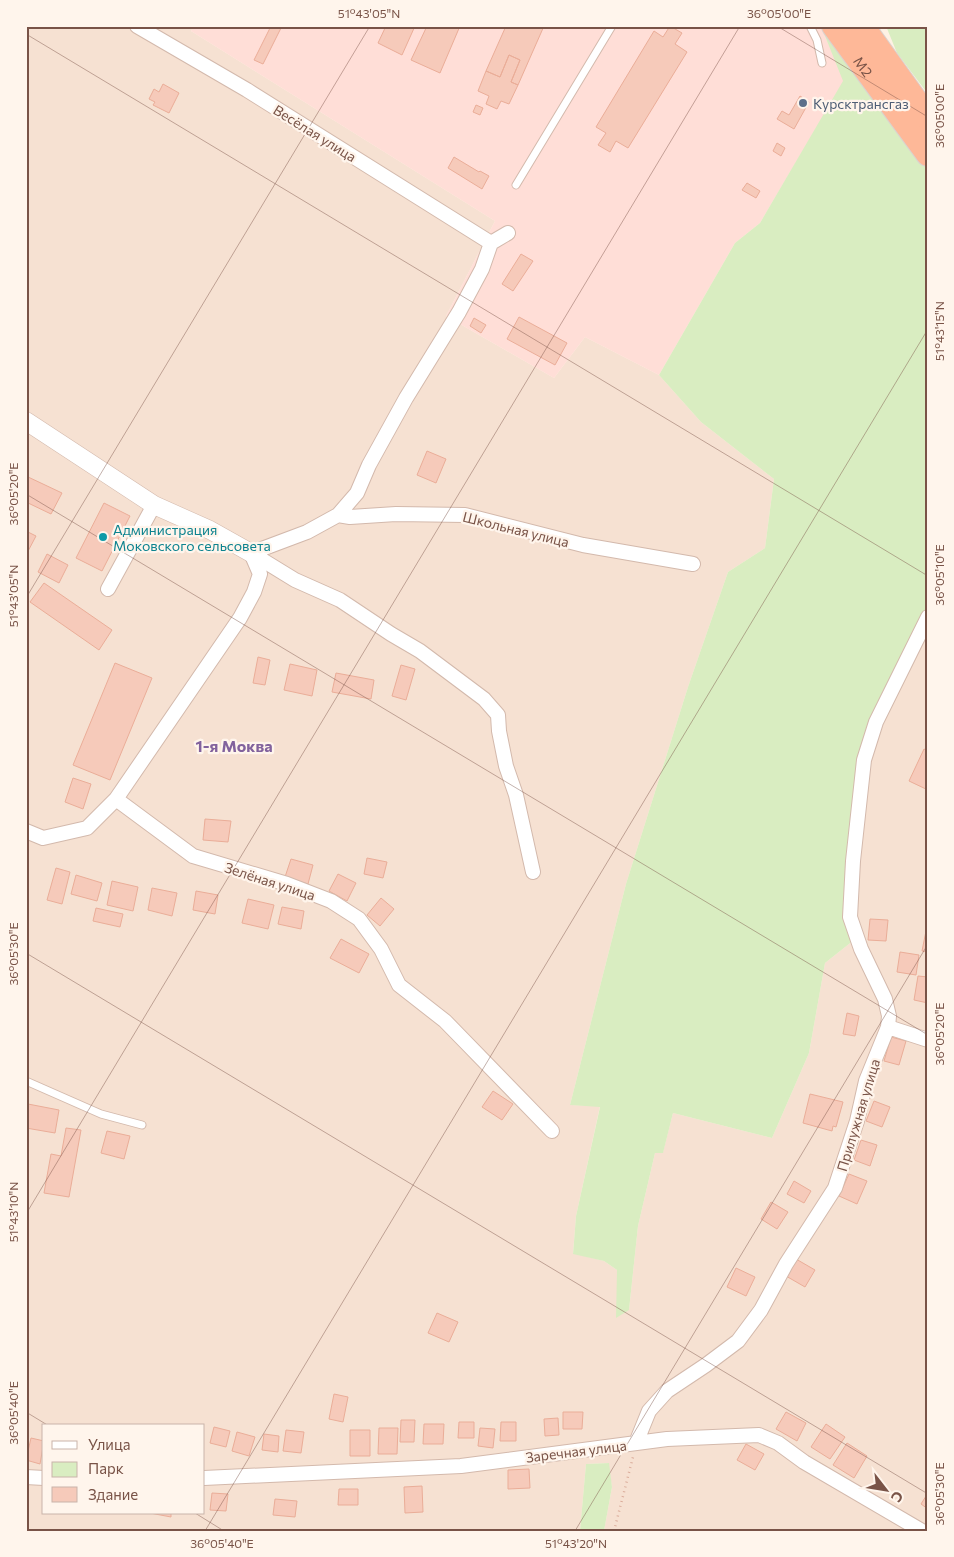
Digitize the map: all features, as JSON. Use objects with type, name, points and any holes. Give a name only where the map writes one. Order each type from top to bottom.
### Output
[{"type":"highway","name":"М2","points":[[834,26],[928,154]]},
{"type":"highway","points":[[862,26],[928,118]]},
{"type":"street","name":"Весёлая улица","points":[[137,26],[247,90],[491,243]]},
{"type":"street","points":[[251,553],[307,532],[338,515],[357,493],[369,465],[406,398],[482,269],[491,243],[508,233]]},
{"type":"street","points":[[26,420],[154,505],[210,530],[295,580],[340,600],[420,651],[484,699],[498,715],[506,766],[516,796],[533,872]]},
{"type":"street","points":[[108,588],[154,505]]},
{"type":"street","name":"Школьная улица","points":[[338,515],[350,517],[396,514],[464,515],[583,545],[693,564]]},
{"type":"street","points":[[26,831],[43,838],[87,828],[116,799],[240,618],[254,592],[260,574],[251,553]]},
{"type":"street","name":"Прилужная улица","points":[[636,1443],[649,1412],[667,1391],[738,1341],[761,1310],[786,1264],[835,1188],[857,1120],[866,1080],[888,1027],[889,1016],[885,999],[861,949],[850,917],[853,861],[864,760],[876,722],[928,617]]},
{"type":"street","name":"Зелёная улица","points":[[116,799],[193,856],[286,884],[331,901],[359,919],[380,949],[399,985],[445,1021],[552,1131]]},
{"type":"street","points":[[888,1027],[928,1040]]},
{"type":"street","name":"Заречная улица","points":[[205,1478],[461,1466],[667,1439],[759,1436],[778,1443],[804,1462],[922,1531]]},
{"type":"street","points":[[26,1477],[42,1478]]},
{"type":"lane","points":[[516,185],[612,26]]},
{"type":"lane","points":[[810,26],[817,40],[822,63]]},
{"type":"lane","points":[[26,1081],[101,1114],[142,1125]]},
{"type":"path","points":[[614,1531],[636,1443]]},
{"type":"shaded area","points":[[26,26],[194,26],[191,31],[495,221],[446,316],[554,378],[585,337],[659,375],[701,422],[774,479],[765,548],[728,572],[688,687],[626,884],[570,1105],[600,1106],[576,1216],[573,1253],[604,1261],[617,1270],[629,1310],[638,1226],[655,1153],[663,1152],[673,1113],[772,1138],[809,1053],[825,963],[854,940],[861,759],[928,613],[928,1531],[604,1531],[612,1487],[608,1463],[586,1464],[580,1531],[26,1531]]},
{"type":"shaded area","points":[[194,26],[821,26],[844,81],[760,223],[735,243],[659,375],[585,337],[554,378],[446,316],[495,221],[191,31]]},
{"type":"green space","points":[[821,26],[838,26],[928,152],[928,613],[861,759],[854,940],[825,963],[809,1053],[772,1138],[673,1113],[663,1153],[655,1153],[638,1226],[629,1310],[616,1318],[617,1270],[604,1261],[573,1254],[576,1216],[600,1107],[570,1105],[626,884],[688,687],[728,572],[765,548],[774,479],[701,422],[659,375],[735,243],[760,223],[843,81]]},
{"type":"green space","points":[[886,26],[928,26],[928,94],[897,53]]},
{"type":"green space","points":[[609,1463],[612,1487],[604,1531],[580,1531],[586,1464]]},
{"type":"building","points":[[271,26],[281,28],[263,64],[254,60]]},
{"type":"building","points":[[386,26],[415,26],[402,55],[378,43]]},
{"type":"building","points":[[427,26],[460,26],[440,73],[411,60]]},
{"type":"building","points":[[506,26],[544,26],[518,85],[511,82],[520,60],[509,55],[500,77],[486,71]]},
{"type":"building","points":[[670,26],[682,33],[675,44],[687,52],[628,148],[616,141],[610,152],[598,145],[606,133],[596,127],[654,31],[663,37]]},
{"type":"building","points":[[509,55],[520,60],[511,82],[518,85],[509,104],[501,101],[497,109],[486,104],[489,96],[478,91],[486,71],[500,77]]},
{"type":"building","points":[[163,84],[179,93],[169,113],[153,105],[155,102],[149,99],[154,89],[159,92]]},
{"type":"building","points":[[800,96],[809,102],[794,129],[777,119],[782,111],[789,115]]},
{"type":"building","points":[[476,105],[483,108],[480,115],[473,112]]},
{"type":"building","points":[[777,143],[785,148],[781,156],[773,151]]},
{"type":"building","points":[[454,157],[489,176],[482,189],[448,168]]},
{"type":"building","points":[[747,183],[760,191],[756,198],[742,190]]},
{"type":"building","points":[[521,254],[533,261],[513,291],[502,284]]},
{"type":"building","points":[[519,317],[567,343],[555,365],[507,339]]},
{"type":"building","points":[[474,318],[486,325],[481,333],[470,326]]},
{"type":"building","points":[[427,451],[446,459],[436,483],[417,475]]},
{"type":"building","points":[[26,476],[62,493],[51,514],[26,502]]},
{"type":"building","name":"Администрация Моковского сельсовета","points":[[104,503],[130,516],[102,571],[76,558]]},
{"type":"building","points":[[26,531],[36,536],[26,555]]},
{"type":"building","points":[[47,554],[68,565],[59,583],[38,572]]},
{"type":"building","points":[[44,583],[112,630],[99,650],[30,602]]},
{"type":"building","points":[[258,657],[270,660],[265,685],[253,683]]},
{"type":"building","points":[[115,663],[152,678],[110,780],[73,765]]},
{"type":"building","points":[[290,664],[317,670],[312,696],[284,690]]},
{"type":"building","points":[[401,665],[415,669],[406,700],[392,696]]},
{"type":"building","points":[[336,673],[374,680],[371,699],[332,692]]},
{"type":"building","points":[[924,749],[928,751],[928,790],[909,781]]},
{"type":"building","points":[[73,778],[91,784],[83,809],[65,802]]},
{"type":"building","points":[[205,819],[231,821],[228,842],[203,840]]},
{"type":"building","points":[[367,858],[387,862],[383,878],[364,874]]},
{"type":"building","points":[[291,859],[313,865],[308,884],[285,877]]},
{"type":"building","points":[[56,868],[70,872],[62,904],[47,900]]},
{"type":"building","points":[[338,874],[356,883],[347,901],[329,891]]},
{"type":"building","points":[[76,875],[102,883],[97,901],[71,894]]},
{"type":"building","points":[[112,881],[138,887],[133,911],[107,905]]},
{"type":"building","points":[[152,888],[177,893],[172,916],[148,910]]},
{"type":"building","points":[[196,891],[218,895],[215,914],[193,910]]},
{"type":"building","points":[[381,898],[394,909],[380,926],[367,915]]},
{"type":"building","points":[[248,899],[274,905],[268,929],[242,923]]},
{"type":"building","points":[[282,907],[304,911],[301,929],[278,924]]},
{"type":"building","points":[[96,908],[123,914],[120,927],[93,921]]},
{"type":"building","points":[[870,919],[888,920],[886,941],[868,940]]},
{"type":"building","points":[[926,931],[928,931],[928,952],[922,951]]},
{"type":"building","points":[[341,939],[369,954],[359,973],[330,958]]},
{"type":"building","points":[[900,952],[919,955],[916,975],[897,972]]},
{"type":"building","points":[[918,976],[928,977],[928,1003],[914,1000]]},
{"type":"building","points":[[847,1013],[859,1016],[855,1036],[843,1034]]},
{"type":"building","points":[[891,1037],[906,1041],[899,1065],[884,1061]]},
{"type":"building","points":[[493,1091],[513,1104],[502,1120],[482,1107]]},
{"type":"building","points":[[810,1094],[843,1102],[836,1127],[833,1126],[832,1131],[803,1123]]},
{"type":"building","points":[[874,1101],[890,1107],[882,1127],[866,1121]]},
{"type":"building","points":[[28,1104],[59,1110],[55,1133],[26,1128]]},
{"type":"building","points":[[66,1128],[81,1130],[69,1197],[44,1193],[51,1154],[61,1156]]},
{"type":"building","points":[[107,1131],[130,1136],[124,1159],[101,1153]]},
{"type":"building","points":[[861,1140],[877,1145],[870,1166],[854,1160]]},
{"type":"building","points":[[849,1174],[867,1181],[857,1204],[839,1196]]},
{"type":"building","points":[[794,1181],[811,1191],[804,1203],[787,1194]]},
{"type":"building","points":[[771,1202],[788,1212],[777,1229],[761,1219]]},
{"type":"building","points":[[796,1259],[815,1270],[805,1287],[786,1276]]},
{"type":"building","points":[[736,1268],[755,1277],[746,1296],[727,1287]]},
{"type":"building","points":[[437,1313],[458,1322],[449,1342],[428,1333]]},
{"type":"building","points":[[334,1394],[348,1397],[343,1422],[329,1419]]},
{"type":"building","points":[[563,1412],[583,1412],[582,1429],[563,1429]]},
{"type":"building","points":[[786,1412],[806,1423],[797,1441],[776,1429]]},
{"type":"building","points":[[558,1418],[559,1435],[545,1436],[544,1419]]},
{"type":"building","points":[[401,1420],[415,1420],[414,1442],[400,1442]]},
{"type":"building","points":[[459,1422],[474,1422],[474,1438],[458,1438]]},
{"type":"building","points":[[501,1422],[516,1422],[516,1441],[500,1441]]},
{"type":"building","points":[[424,1424],[444,1424],[443,1444],[423,1444]]},
{"type":"building","points":[[826,1424],[845,1437],[830,1459],[811,1447]]},
{"type":"building","points":[[214,1427],[230,1431],[226,1447],[210,1443]]},
{"type":"building","points":[[379,1428],[398,1428],[397,1454],[378,1454]]},
{"type":"building","points":[[480,1428],[495,1429],[493,1448],[478,1446]]},
{"type":"building","points":[[286,1430],[304,1432],[301,1453],[283,1451]]},
{"type":"building","points":[[350,1430],[370,1430],[370,1456],[350,1456]]},
{"type":"building","points":[[237,1432],[255,1437],[249,1456],[232,1451]]},
{"type":"building","points":[[264,1434],[279,1436],[278,1452],[262,1450]]},
{"type":"building","points":[[31,1438],[42,1441],[40,1464],[26,1460]]},
{"type":"building","points":[[847,1443],[867,1456],[854,1478],[833,1465]]},
{"type":"building","points":[[746,1444],[764,1454],[755,1470],[737,1460]]},
{"type":"building","points":[[529,1469],[530,1488],[508,1489],[508,1470]]},
{"type":"building","points":[[422,1486],[423,1512],[405,1513],[404,1487]]},
{"type":"building","points":[[339,1489],[358,1489],[358,1505],[338,1505]]},
{"type":"building","points":[[212,1493],[228,1494],[226,1511],[210,1510]]},
{"type":"building","points":[[928,1493],[928,1509],[921,1504]]},
{"type":"building","points":[[275,1499],[297,1501],[295,1517],[273,1515]]},
{"type":"building","points":[[155,1514],[171,1514],[171,1517]]},
{"type":"place","name":"Курсктрансгаз","points":[[803,103]]},
{"type":"place","name":"Администрация Моковского сельсовета","points":[[103,537]]},
{"type":"district","name":"1-я Моква","points":[[234,745]]}]
